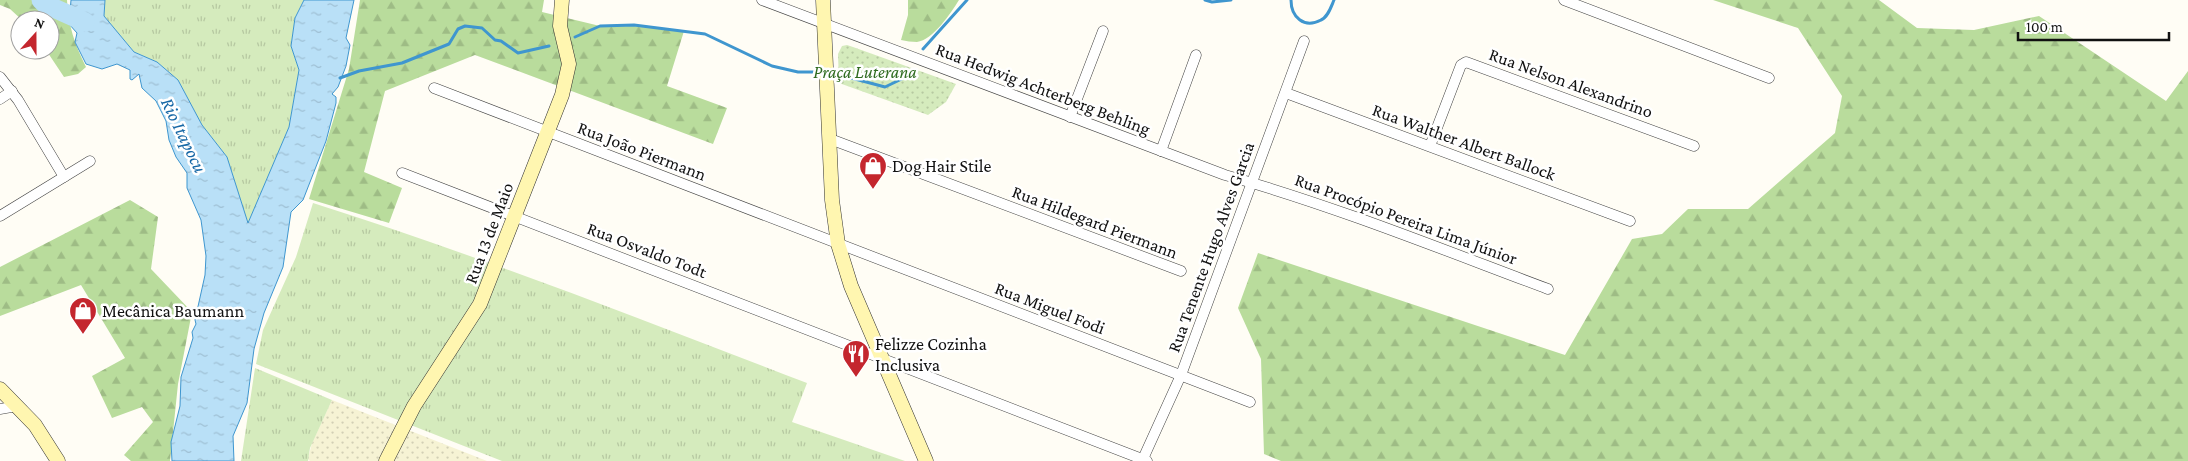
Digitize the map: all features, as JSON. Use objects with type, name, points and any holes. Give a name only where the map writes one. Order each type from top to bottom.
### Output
[{"type":"main road","name":"Rua 13 de Maio","points":[[386,461],[414,406],[480,304],[548,132],[568,72],[568,56],[560,26],[562,0]]},
{"type":"main road","points":[[823,0],[832,200],[838,244],[851,286],[926,461]]},
{"type":"main road","points":[[0,389],[18,406],[46,439],[58,461]]},
{"type":"street","name":"Rua Hedwig Achterberg Behling","points":[[762,0],[1161,151],[1251,182]]},
{"type":"street","points":[[1564,0],[1769,78]]},
{"type":"street","points":[[1070,117],[1103,31]]},
{"type":"street","name":"Rua Tenente Hugo Alves Garcia","points":[[1144,460],[1181,375],[1304,41]]},
{"type":"street","points":[[1161,151],[1196,55]]},
{"type":"street","name":"Rua Nelson Alexandrino","points":[[1430,146],[1461,65],[1466,62],[1694,146]]},
{"type":"street","points":[[0,77],[12,92],[64,177]]},
{"type":"street","name":"Rua João Piermann","points":[[434,88],[838,244]]},
{"type":"street","points":[[0,99],[12,92]]},
{"type":"street","name":"Rua Walther Albert Ballock","points":[[1286,93],[1630,221]]},
{"type":"street","name":"Rua Hildegard Piermann","points":[[830,139],[1181,271]]},
{"type":"street","points":[[0,216],[90,161]]},
{"type":"street","name":"Rua Osvaldo Todt","points":[[402,173],[882,357],[1144,460]]},
{"type":"street","name":"Rua Procópio Pereira Lima Júnior","points":[[1251,182],[1325,206],[1548,289]]},
{"type":"street","name":"Rua Miguel Fodi","points":[[838,244],[1250,402]]},
{"type":"street","points":[[0,409],[18,406]]},
{"type":"shaded area","points":[[332,400],[487,461],[310,461],[308,459],[312,443]]},
{"type":"green space","points":[[0,0],[67,0],[73,35],[86,67],[78,74],[64,77],[53,60],[60,60],[60,10],[11,10],[0,5]]},
{"type":"green space","points":[[105,0],[304,0],[295,18],[291,46],[299,70],[289,127],[248,224],[227,157],[202,125],[178,80],[157,62],[134,52],[104,16]]},
{"type":"green space","points":[[360,0],[544,0],[542,12],[600,26],[634,25],[684,31],[667,86],[727,108],[713,144],[475,55],[385,91],[364,172],[402,188],[389,223],[309,199],[349,69]]},
{"type":"green space","points":[[908,0],[959,0],[935,31],[917,42],[901,40],[908,15]]},
{"type":"green space","points":[[1713,0],[1879,0],[1917,28],[1974,30],[2039,16],[2166,101],[2188,71],[2188,461],[1281,461],[1264,454],[1261,359],[1238,308],[1258,253],[1565,355],[1632,239],[1662,234],[1688,209],[1748,209],[1835,133],[1842,96],[1798,28]]},
{"type":"green space","name":"Praça Luterana","points":[[847,45],[956,84],[946,102],[928,115],[839,83],[838,54],[842,46]]},
{"type":"green space","points":[[130,200],[158,217],[151,269],[192,312],[178,384],[170,461],[131,461],[124,455],[153,422],[142,407],[112,418],[92,376],[125,358],[81,285],[0,316],[0,267]]},
{"type":"green space","points":[[313,203],[438,245],[623,312],[807,383],[792,422],[905,461],[502,461],[256,364],[263,330],[296,257]]},
{"type":"green space","points":[[255,368],[332,400],[310,448],[308,461],[241,461]]},
{"type":"water","name":"Rio Itapocu","points":[[71,0],[105,0],[104,16],[134,52],[157,62],[178,80],[202,125],[227,157],[248,223],[289,127],[299,70],[291,46],[295,18],[304,0],[354,0],[346,38],[350,45],[346,66],[338,87],[332,94],[336,97],[336,103],[326,141],[303,200],[291,212],[283,267],[264,313],[254,349],[247,403],[233,436],[234,461],[172,461],[171,442],[180,406],[181,377],[193,338],[192,332],[196,324],[195,320],[205,275],[206,256],[201,220],[187,188],[187,173],[176,157],[169,140],[166,121],[156,101],[142,88],[139,74],[132,80],[130,79],[130,70],[117,64],[102,69],[86,64],[75,42],[77,33],[69,24]]},
{"type":"waterway","points":[[41,0],[45,4],[85,22]]},
{"type":"waterway","points":[[923,49],[967,0]]},
{"type":"waterway","points":[[1205,0],[1212,2],[1231,0]]},
{"type":"waterway","points":[[1291,0],[1293,12],[1296,16],[1300,20],[1309,23],[1326,17],[1334,0]]},
{"type":"waterway","points":[[575,37],[600,26],[634,25],[705,34],[772,66],[798,72],[818,72]]},
{"type":"waterway","points":[[340,78],[359,71],[402,63],[449,44],[458,29],[465,26],[482,28],[495,40],[501,41],[518,53],[549,46]]},
{"type":"waterway","points":[[840,75],[885,87],[910,75]]},
{"type":"place","name":"Dog Hair Stile","points":[[873,190]]},
{"type":"place","name":"Mecânica Baumann","points":[[83,335]]},
{"type":"place","name":"Felizze Cozinha Inclusiva","points":[[856,378]]}]
